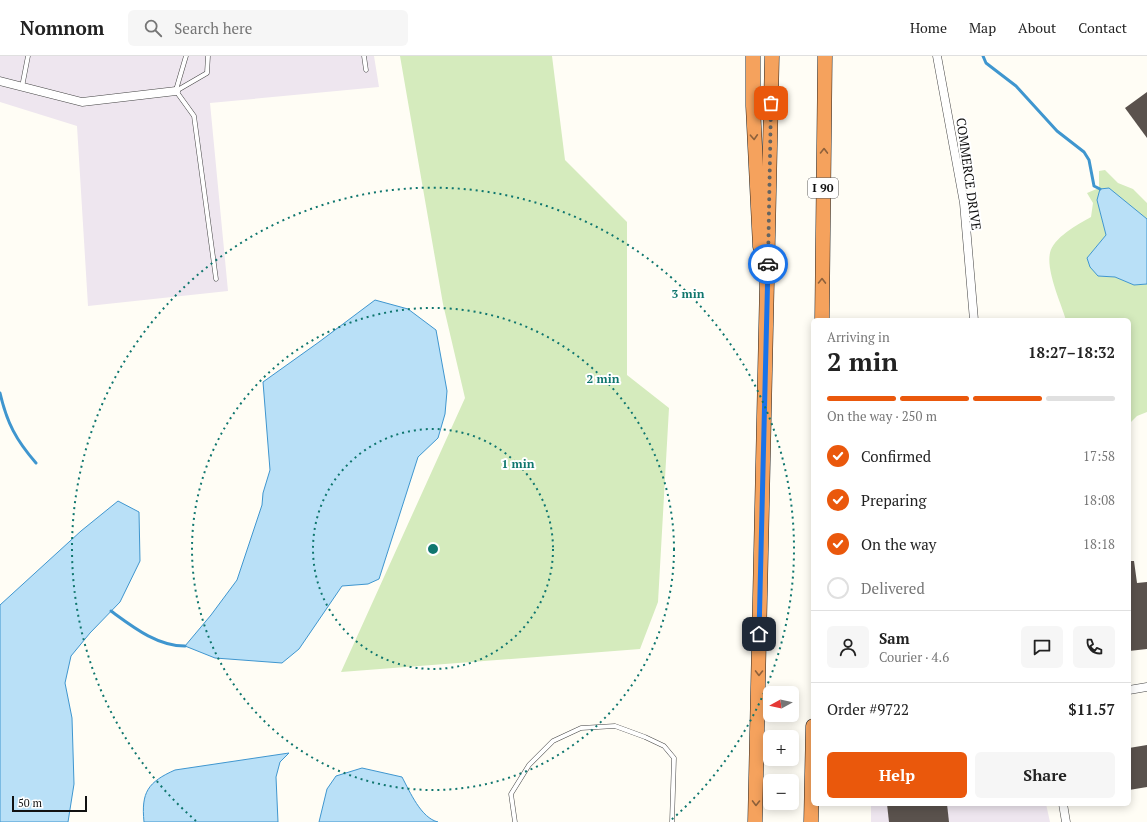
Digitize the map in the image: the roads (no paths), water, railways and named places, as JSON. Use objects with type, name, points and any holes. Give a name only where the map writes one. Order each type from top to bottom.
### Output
[{"type":"highway","points":[[753,56],[753,106],[765,368]]},
{"type":"highway","points":[[755,822],[772,56]]},
{"type":"highway","name":"I 90","points":[[822,318],[825,56]]},
{"type":"highway","points":[[811,806],[811,822]]},
{"type":"street","name":"COMMERCE DRIVE","points":[[937,56],[964,203],[974,318]]},
{"type":"street","points":[[0,81],[82,102],[176,91]]},
{"type":"street","points":[[1131,690],[1147,687]]},
{"type":"street","points":[[1063,806],[1066,822]]},
{"type":"lane","points":[[22,87],[28,56]]},
{"type":"lane","points":[[176,91],[186,56]]},
{"type":"lane","points":[[176,91],[206,73],[208,56]]},
{"type":"lane","points":[[364,56],[366,70]]},
{"type":"lane","points":[[176,91],[194,116],[216,279]]},
{"type":"lane","points":[[515,822],[511,794],[534,760],[553,741],[581,728],[615,726],[664,746],[674,758],[672,822]]},
{"type":"water","points":[[1109,188],[1147,219],[1147,284],[1134,285],[1115,277],[1098,276],[1090,267],[1087,258],[1106,235],[1097,200],[1100,189]]},
{"type":"water","points":[[375,300],[408,309],[436,330],[447,391],[445,414],[438,438],[418,457],[379,579],[368,584],[342,586],[299,649],[282,663],[215,658],[185,646],[211,615],[237,580],[262,505],[263,493],[270,470],[263,382]]},
{"type":"water","points":[[118,501],[139,512],[140,561],[120,602],[90,633],[71,656],[65,683],[72,718],[74,784],[68,822],[0,822],[0,605],[81,531]]},
{"type":"water","points":[[289,753],[280,762],[276,777],[278,822],[144,822],[144,803],[148,789],[158,779],[166,774],[175,770]]},
{"type":"water","points":[[362,768],[402,777],[412,797],[421,810],[432,820],[438,822],[319,822],[327,789],[336,776]]},
{"type":"waterway","points":[[983,56],[986,63],[1016,86],[1057,131],[1084,152],[1089,160],[1094,186],[1100,189]]},
{"type":"waterway","points":[[0,393],[13,431],[23,447],[36,463]]},
{"type":"waterway","points":[[111,611],[137,629],[155,639],[165,643],[185,646]]}]
